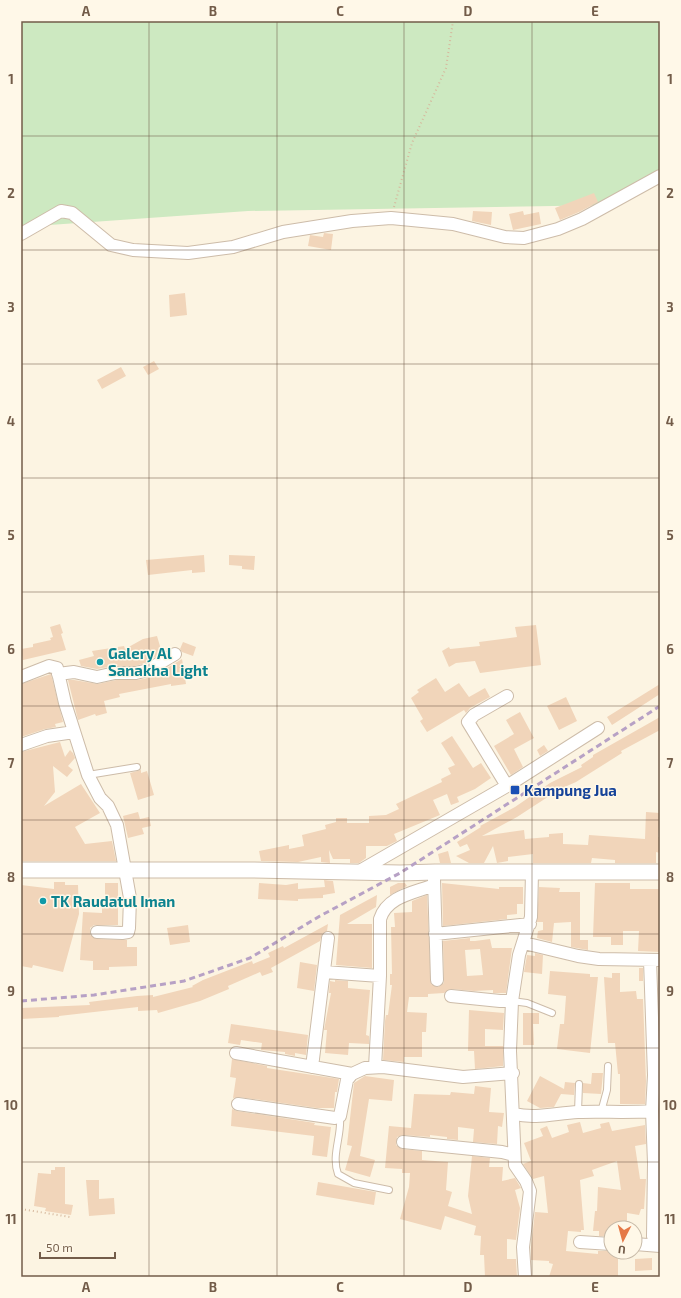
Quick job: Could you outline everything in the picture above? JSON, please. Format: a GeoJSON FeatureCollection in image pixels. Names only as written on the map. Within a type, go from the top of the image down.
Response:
{"type":"FeatureCollection","features":[{"type":"Feature","properties":{"kind":"street"},"geometry":{"type":"LineString","coordinates":[[21,234],[56,213],[66,211],[72,213],[111,245],[133,250],[188,253],[233,246],[283,232],[352,221],[391,218],[453,224],[505,237],[531,237],[558,229],[582,219],[660,176]]}},
{"type":"Feature","properties":{"kind":"street"},"geometry":{"type":"LineString","coordinates":[[58,674],[74,672],[97,677],[115,673],[136,673],[148,670],[175,654]]}},
{"type":"Feature","properties":{"kind":"street"},"geometry":{"type":"LineString","coordinates":[[21,677],[53,666],[57,668],[74,732],[88,775],[100,798],[113,814],[119,836],[130,898],[128,932],[97,932]]}},
{"type":"Feature","properties":{"kind":"street"},"geometry":{"type":"LineString","coordinates":[[507,696],[474,715],[468,722],[507,786]]}},
{"type":"Feature","properties":{"kind":"street"},"geometry":{"type":"LineString","coordinates":[[358,872],[507,786],[598,728]]}},
{"type":"Feature","properties":{"kind":"street"},"geometry":{"type":"LineString","coordinates":[[21,745],[47,736],[74,732]]}},
{"type":"Feature","properties":{"kind":"street"},"geometry":{"type":"LineString","coordinates":[[21,870],[90,869],[126,871],[250,870],[358,872],[434,878],[532,872],[660,872]]}},
{"type":"Feature","properties":{"kind":"street"},"geometry":{"type":"LineString","coordinates":[[525,1277],[523,1247],[530,1191],[515,1165],[513,1073],[510,1051],[512,1001],[519,955],[530,924],[532,872]]}},
{"type":"Feature","properties":{"kind":"street"},"geometry":{"type":"LineString","coordinates":[[434,878],[437,980]]}},
{"type":"Feature","properties":{"kind":"street"},"geometry":{"type":"LineString","coordinates":[[375,1067],[380,976],[380,919],[386,906],[392,900],[434,878]]}},
{"type":"Feature","properties":{"kind":"street"},"geometry":{"type":"LineString","coordinates":[[435,934],[530,924]]}},
{"type":"Feature","properties":{"kind":"street"},"geometry":{"type":"LineString","coordinates":[[312,1067],[328,938]]}},
{"type":"Feature","properties":{"kind":"street"},"geometry":{"type":"LineString","coordinates":[[524,943],[578,956],[599,959],[655,960],[657,1075],[652,1111],[657,1196],[653,1236],[658,1246]]}},
{"type":"Feature","properties":{"kind":"street"},"geometry":{"type":"LineString","coordinates":[[324,972],[380,976]]}},
{"type":"Feature","properties":{"kind":"street"},"geometry":{"type":"LineString","coordinates":[[451,996],[512,1001]]}},
{"type":"Feature","properties":{"kind":"street"},"geometry":{"type":"LineString","coordinates":[[236,1053],[352,1074]]}},
{"type":"Feature","properties":{"kind":"street"},"geometry":{"type":"LineString","coordinates":[[238,1104],[328,1118],[340,1116],[347,1080],[352,1074],[365,1068],[375,1067],[463,1077],[513,1073]]}},
{"type":"Feature","properties":{"kind":"street"},"geometry":{"type":"LineString","coordinates":[[514,1114],[539,1117],[578,1112],[621,1113],[652,1111]]}},
{"type":"Feature","properties":{"kind":"street"},"geometry":{"type":"LineString","coordinates":[[403,1142],[502,1152],[514,1155]]}},
{"type":"Feature","properties":{"kind":"street"},"geometry":{"type":"LineString","coordinates":[[580,1242],[603,1243]]}},
{"type":"Feature","properties":{"kind":"street"},"geometry":{"type":"LineString","coordinates":[[643,1245],[658,1246]]}},
{"type":"Feature","properties":{"kind":"lane"},"geometry":{"type":"LineString","coordinates":[[88,775],[138,767]]}},
{"type":"Feature","properties":{"kind":"lane"},"geometry":{"type":"LineString","coordinates":[[512,1001],[527,1003],[552,1013]]}},
{"type":"Feature","properties":{"kind":"lane"},"geometry":{"type":"LineString","coordinates":[[601,1112],[607,1090],[608,1066]]}},
{"type":"Feature","properties":{"kind":"lane"},"geometry":{"type":"LineString","coordinates":[[578,1112],[580,1084]]}},
{"type":"Feature","properties":{"kind":"lane"},"geometry":{"type":"LineString","coordinates":[[340,1116],[335,1166],[338,1174],[354,1183],[389,1190]]}},
{"type":"Feature","properties":{"kind":"path"},"geometry":{"type":"LineString","coordinates":[[391,218],[412,143],[446,68],[453,21]]}},
{"type":"Feature","properties":{"kind":"path"},"geometry":{"type":"LineString","coordinates":[[21,1209],[70,1217]]}},
{"type":"Feature","properties":{"kind":"green space"},"geometry":{"type":"Polygon","coordinates":[[[21,21],[660,21],[660,171],[614,205],[248,211],[21,227],[21,21]]]}},
{"type":"Feature","properties":{"kind":"building"},"geometry":{"type":"Polygon","coordinates":[[[594,193],[598,202],[560,220],[555,208],[594,193]]]}},
{"type":"Feature","properties":{"kind":"building"},"geometry":{"type":"Polygon","coordinates":[[[473,211],[492,212],[491,225],[472,221],[473,211]]]}},
{"type":"Feature","properties":{"kind":"building"},"geometry":{"type":"Polygon","coordinates":[[[523,211],[524,215],[539,212],[541,224],[513,230],[509,214],[523,211]]]}},
{"type":"Feature","properties":{"kind":"building"},"geometry":{"type":"Polygon","coordinates":[[[324,233],[333,234],[331,250],[308,246],[310,235],[323,237],[324,233]]]}},
{"type":"Feature","properties":{"kind":"building"},"geometry":{"type":"Polygon","coordinates":[[[185,293],[187,315],[170,317],[169,295],[185,293]]]}},
{"type":"Feature","properties":{"kind":"building"},"geometry":{"type":"Polygon","coordinates":[[[154,361],[159,369],[148,375],[143,367],[154,361]]]}},
{"type":"Feature","properties":{"kind":"building"},"geometry":{"type":"Polygon","coordinates":[[[121,367],[126,376],[102,389],[97,380],[121,367]]]}},
{"type":"Feature","properties":{"kind":"building"},"geometry":{"type":"Polygon","coordinates":[[[204,555],[205,572],[192,573],[192,570],[148,575],[146,560],[204,555]]]}},
{"type":"Feature","properties":{"kind":"building"},"geometry":{"type":"Polygon","coordinates":[[[229,555],[255,556],[254,570],[242,569],[242,566],[229,565],[229,555]]]}},
{"type":"Feature","properties":{"kind":"building"},"geometry":{"type":"Polygon","coordinates":[[[60,624],[63,633],[61,634],[66,650],[23,660],[21,649],[33,647],[33,644],[51,640],[50,638],[53,637],[50,627],[60,624]]]}},
{"type":"Feature","properties":{"kind":"building"},"geometry":{"type":"Polygon","coordinates":[[[536,625],[541,665],[480,673],[475,661],[456,663],[449,667],[442,651],[449,647],[450,649],[480,646],[479,642],[517,637],[515,627],[536,625]]]}},
{"type":"Feature","properties":{"kind":"building"},"geometry":{"type":"Polygon","coordinates":[[[157,636],[162,653],[145,663],[135,666],[114,666],[97,669],[81,666],[79,660],[94,656],[92,651],[124,646],[125,649],[143,639],[157,636]]]}},
{"type":"Feature","properties":{"kind":"building"},"geometry":{"type":"Polygon","coordinates":[[[183,642],[196,647],[193,656],[182,652],[180,649],[183,642]]]}},
{"type":"Feature","properties":{"kind":"building"},"geometry":{"type":"Polygon","coordinates":[[[182,659],[186,684],[171,686],[171,684],[119,694],[120,697],[104,701],[107,713],[96,716],[95,714],[78,720],[68,680],[98,684],[116,680],[138,680],[152,677],[182,659]]]}},
{"type":"Feature","properties":{"kind":"building"},"geometry":{"type":"Polygon","coordinates":[[[51,674],[63,722],[55,724],[56,727],[21,737],[21,684],[51,674]]]}},
{"type":"Feature","properties":{"kind":"building"},"geometry":{"type":"Polygon","coordinates":[[[436,678],[445,692],[459,683],[469,697],[485,688],[490,697],[470,708],[466,713],[464,710],[427,732],[420,721],[423,719],[411,698],[419,692],[417,690],[436,678]]]}},
{"type":"Feature","properties":{"kind":"building"},"geometry":{"type":"Polygon","coordinates":[[[660,684],[660,694],[612,725],[607,717],[660,684]]]}},
{"type":"Feature","properties":{"kind":"building"},"geometry":{"type":"Polygon","coordinates":[[[566,697],[577,721],[559,730],[547,706],[566,697]]]}},
{"type":"Feature","properties":{"kind":"building"},"geometry":{"type":"Polygon","coordinates":[[[520,712],[534,738],[514,749],[523,767],[511,775],[494,746],[514,734],[506,720],[520,712]]]}},
{"type":"Feature","properties":{"kind":"building"},"geometry":{"type":"Polygon","coordinates":[[[660,717],[660,730],[621,751],[622,753],[576,782],[560,789],[517,817],[482,836],[524,830],[525,839],[549,837],[549,834],[563,833],[563,844],[588,845],[589,835],[645,839],[646,812],[660,813],[658,837],[660,837],[660,853],[656,852],[656,863],[615,863],[615,860],[592,858],[591,863],[533,863],[533,854],[508,857],[508,861],[497,863],[493,846],[484,863],[469,863],[456,856],[470,850],[467,844],[460,847],[457,842],[481,827],[480,826],[515,807],[550,783],[582,767],[581,765],[593,757],[593,755],[660,717]]]}},
{"type":"Feature","properties":{"kind":"building"},"geometry":{"type":"Polygon","coordinates":[[[452,736],[473,768],[481,763],[491,778],[475,789],[457,797],[459,802],[451,805],[447,794],[433,800],[440,815],[394,834],[397,841],[387,846],[366,846],[366,858],[359,863],[350,863],[350,859],[333,859],[329,850],[330,863],[321,862],[321,857],[298,862],[261,861],[259,851],[289,845],[289,849],[304,846],[302,835],[326,829],[325,825],[336,822],[336,818],[347,818],[347,823],[369,823],[369,816],[386,815],[399,809],[396,804],[442,782],[441,779],[451,774],[448,768],[455,765],[441,743],[452,736]]]}},
{"type":"Feature","properties":{"kind":"building"},"geometry":{"type":"Polygon","coordinates":[[[60,742],[65,757],[70,750],[73,753],[75,758],[68,766],[73,770],[67,777],[53,766],[55,792],[44,806],[81,784],[100,813],[75,827],[85,844],[112,841],[116,861],[21,861],[21,752],[60,742]]]}},
{"type":"Feature","properties":{"kind":"building"},"geometry":{"type":"Polygon","coordinates":[[[544,745],[548,751],[540,756],[537,750],[544,745]]]}},
{"type":"Feature","properties":{"kind":"building"},"geometry":{"type":"Polygon","coordinates":[[[141,770],[141,773],[147,771],[154,795],[138,800],[130,773],[141,770]]]}},
{"type":"Feature","properties":{"kind":"building"},"geometry":{"type":"Polygon","coordinates":[[[138,812],[140,819],[149,817],[151,826],[142,828],[144,834],[128,838],[123,816],[138,812]]]}},
{"type":"Feature","properties":{"kind":"building"},"geometry":{"type":"Polygon","coordinates":[[[448,851],[451,863],[440,863],[438,854],[448,851]]]}},
{"type":"Feature","properties":{"kind":"building"},"geometry":{"type":"Polygon","coordinates":[[[324,880],[333,881],[335,893],[323,895],[323,898],[298,899],[298,901],[258,899],[259,883],[286,885],[298,883],[298,889],[325,887],[324,880]]]}},
{"type":"Feature","properties":{"kind":"building"},"geometry":{"type":"Polygon","coordinates":[[[54,882],[65,882],[65,885],[78,885],[79,914],[63,972],[33,965],[32,968],[21,966],[21,885],[54,889],[54,882]]]}},
{"type":"Feature","properties":{"kind":"building"},"geometry":{"type":"Polygon","coordinates":[[[105,883],[118,883],[118,925],[94,925],[90,928],[90,935],[97,939],[127,940],[127,947],[137,947],[137,966],[109,967],[109,970],[93,970],[93,961],[80,960],[83,912],[102,913],[102,904],[105,903],[105,883]]]}},
{"type":"Feature","properties":{"kind":"building"},"geometry":{"type":"Polygon","coordinates":[[[398,883],[405,883],[407,886],[390,895],[390,887],[398,883]]]}},
{"type":"Feature","properties":{"kind":"building"},"geometry":{"type":"Polygon","coordinates":[[[442,883],[499,889],[499,887],[523,887],[523,904],[517,904],[517,914],[507,915],[507,919],[443,926],[442,883]]]}},
{"type":"Feature","properties":{"kind":"building"},"geometry":{"type":"Polygon","coordinates":[[[595,883],[630,883],[630,889],[660,889],[660,952],[638,951],[639,931],[623,931],[623,945],[611,945],[611,937],[593,937],[595,883]]]}},
{"type":"Feature","properties":{"kind":"building"},"geometry":{"type":"Polygon","coordinates":[[[539,887],[560,888],[559,892],[580,892],[580,940],[588,940],[588,950],[571,947],[571,922],[554,923],[552,942],[537,938],[538,931],[543,930],[543,922],[537,922],[539,887]]]}},
{"type":"Feature","properties":{"kind":"building"},"geometry":{"type":"Polygon","coordinates":[[[377,895],[376,907],[347,924],[372,924],[372,968],[336,965],[340,915],[377,895]]]}},
{"type":"Feature","properties":{"kind":"building"},"geometry":{"type":"Polygon","coordinates":[[[427,895],[431,984],[438,987],[444,983],[443,941],[470,938],[470,941],[490,939],[492,948],[512,948],[506,993],[493,993],[493,990],[474,991],[451,989],[444,993],[428,994],[428,997],[409,997],[407,1012],[427,1013],[426,1032],[422,1032],[422,1057],[404,1057],[404,1062],[383,1060],[385,1021],[386,1015],[388,1015],[392,985],[390,985],[390,974],[392,974],[391,927],[395,927],[394,913],[412,912],[412,901],[427,895]],[[480,949],[465,950],[467,976],[483,975],[480,949]]]}},
{"type":"Feature","properties":{"kind":"building"},"geometry":{"type":"Polygon","coordinates":[[[328,924],[327,931],[322,934],[320,941],[271,968],[273,972],[262,976],[260,972],[228,986],[229,989],[200,1001],[158,1013],[157,1010],[138,1011],[138,1007],[59,1017],[21,1019],[21,1008],[90,1005],[89,1002],[137,996],[153,995],[153,997],[193,987],[192,986],[203,980],[252,961],[253,964],[270,957],[268,953],[283,946],[284,948],[328,924]]]}},
{"type":"Feature","properties":{"kind":"building"},"geometry":{"type":"Polygon","coordinates":[[[188,925],[190,942],[170,945],[167,928],[188,925]]]}},
{"type":"Feature","properties":{"kind":"building"},"geometry":{"type":"Polygon","coordinates":[[[535,953],[543,955],[542,974],[524,972],[527,955],[535,956],[535,953]]]}},
{"type":"Feature","properties":{"kind":"building"},"geometry":{"type":"Polygon","coordinates":[[[300,962],[317,965],[314,991],[297,988],[300,962]]]}},
{"type":"Feature","properties":{"kind":"building"},"geometry":{"type":"Polygon","coordinates":[[[639,968],[643,968],[643,981],[639,981],[639,968]]]}},
{"type":"Feature","properties":{"kind":"building"},"geometry":{"type":"Polygon","coordinates":[[[550,971],[590,974],[590,977],[598,977],[590,1053],[557,1049],[560,1024],[564,1024],[566,996],[548,994],[550,971]]]}},
{"type":"Feature","properties":{"kind":"building"},"geometry":{"type":"Polygon","coordinates":[[[612,973],[620,973],[620,992],[636,991],[637,999],[643,999],[646,1081],[645,1104],[620,1104],[620,1074],[618,1074],[615,1043],[608,1043],[604,977],[612,978],[612,973]]]}},
{"type":"Feature","properties":{"kind":"building"},"geometry":{"type":"Polygon","coordinates":[[[335,980],[348,981],[348,988],[370,990],[366,1035],[369,1036],[369,1044],[349,1043],[348,1055],[325,1053],[327,1030],[324,1030],[331,993],[329,993],[330,981],[335,982],[335,980]]]}},
{"type":"Feature","properties":{"kind":"building"},"geometry":{"type":"Polygon","coordinates":[[[469,1010],[504,1013],[503,1030],[485,1029],[485,1046],[503,1046],[503,1066],[475,1069],[474,1051],[468,1051],[469,1010]]]}},
{"type":"Feature","properties":{"kind":"building"},"geometry":{"type":"Polygon","coordinates":[[[523,1013],[539,1013],[539,1024],[533,1024],[534,1045],[523,1045],[523,1013]]]}},
{"type":"Feature","properties":{"kind":"building"},"geometry":{"type":"Polygon","coordinates":[[[231,1024],[308,1035],[306,1055],[295,1053],[295,1056],[285,1054],[285,1052],[261,1050],[262,1043],[241,1040],[240,1045],[228,1043],[231,1024]]]}},
{"type":"Feature","properties":{"kind":"building"},"geometry":{"type":"Polygon","coordinates":[[[232,1059],[267,1066],[267,1068],[339,1079],[337,1092],[335,1092],[334,1108],[317,1108],[239,1097],[233,1098],[236,1078],[230,1077],[232,1059]]]}},
{"type":"Feature","properties":{"kind":"building"},"geometry":{"type":"Polygon","coordinates":[[[592,1073],[603,1073],[601,1094],[583,1093],[583,1083],[591,1084],[592,1073]]]}},
{"type":"Feature","properties":{"kind":"building"},"geometry":{"type":"Polygon","coordinates":[[[365,1076],[394,1080],[392,1101],[369,1099],[360,1156],[375,1160],[370,1177],[345,1170],[352,1146],[347,1145],[354,1083],[365,1076]]]}},
{"type":"Feature","properties":{"kind":"building"},"geometry":{"type":"Polygon","coordinates":[[[540,1076],[564,1089],[565,1082],[575,1083],[574,1095],[561,1094],[554,1107],[540,1108],[527,1101],[540,1076]]]}},
{"type":"Feature","properties":{"kind":"building"},"geometry":{"type":"Polygon","coordinates":[[[475,1086],[491,1088],[489,1112],[504,1113],[502,1127],[498,1126],[497,1144],[473,1142],[474,1129],[458,1127],[458,1140],[430,1135],[430,1137],[403,1135],[397,1137],[396,1145],[402,1149],[422,1151],[422,1160],[448,1162],[446,1190],[452,1192],[448,1206],[472,1214],[468,1196],[472,1156],[490,1158],[489,1167],[503,1167],[502,1181],[515,1178],[521,1188],[515,1190],[520,1208],[516,1240],[507,1239],[507,1259],[516,1259],[517,1277],[485,1277],[484,1255],[480,1255],[481,1236],[474,1235],[476,1226],[445,1216],[441,1230],[400,1219],[409,1187],[410,1173],[402,1173],[402,1169],[385,1168],[389,1126],[411,1128],[414,1094],[450,1095],[451,1092],[474,1094],[475,1086]]]}},
{"type":"Feature","properties":{"kind":"building"},"geometry":{"type":"Polygon","coordinates":[[[232,1109],[331,1127],[327,1157],[312,1155],[314,1136],[231,1126],[232,1109]]]}},
{"type":"Feature","properties":{"kind":"building"},"geometry":{"type":"Polygon","coordinates":[[[580,1122],[583,1133],[601,1128],[600,1124],[609,1122],[612,1131],[645,1125],[646,1144],[635,1146],[640,1179],[646,1179],[644,1209],[641,1209],[639,1215],[627,1213],[627,1220],[603,1220],[603,1236],[599,1236],[599,1231],[593,1231],[595,1211],[597,1211],[598,1187],[621,1190],[617,1161],[592,1170],[594,1176],[580,1180],[584,1230],[581,1230],[581,1232],[568,1231],[566,1251],[598,1254],[598,1251],[603,1251],[603,1260],[618,1260],[618,1277],[549,1277],[553,1264],[549,1263],[549,1261],[531,1260],[535,1212],[548,1213],[544,1176],[533,1179],[523,1164],[531,1161],[524,1143],[543,1136],[540,1129],[547,1126],[552,1138],[569,1132],[567,1125],[580,1122]]]}},
{"type":"Feature","properties":{"kind":"building"},"geometry":{"type":"Polygon","coordinates":[[[55,1167],[65,1167],[65,1204],[73,1205],[71,1215],[45,1211],[46,1208],[34,1206],[38,1173],[51,1174],[51,1170],[55,1170],[55,1167]]]}},
{"type":"Feature","properties":{"kind":"building"},"geometry":{"type":"Polygon","coordinates":[[[86,1180],[99,1180],[99,1199],[114,1198],[115,1214],[89,1216],[86,1180]]]}},
{"type":"Feature","properties":{"kind":"building"},"geometry":{"type":"Polygon","coordinates":[[[318,1182],[376,1192],[374,1205],[316,1195],[318,1182]]]}},
{"type":"Feature","properties":{"kind":"building"},"geometry":{"type":"Polygon","coordinates":[[[652,1258],[652,1270],[635,1271],[635,1260],[643,1260],[643,1259],[652,1258]]]}},
{"type":"Feature","properties":{"kind":"railway"},"geometry":{"type":"LineString","coordinates":[[21,1001],[94,995],[184,981],[250,958],[320,916],[400,873],[660,706]]}},
{"type":"Feature","properties":{"kind":"place","name":"Galery Al Sanakha Light"},"geometry":{"type":"Point","coordinates":[100,662]}},
{"type":"Feature","properties":{"kind":"place","name":"Kampung Jua"},"geometry":{"type":"Point","coordinates":[515,790]}},
{"type":"Feature","properties":{"kind":"place","name":"TK Raudatul Iman"},"geometry":{"type":"Point","coordinates":[43,901]}}]}
